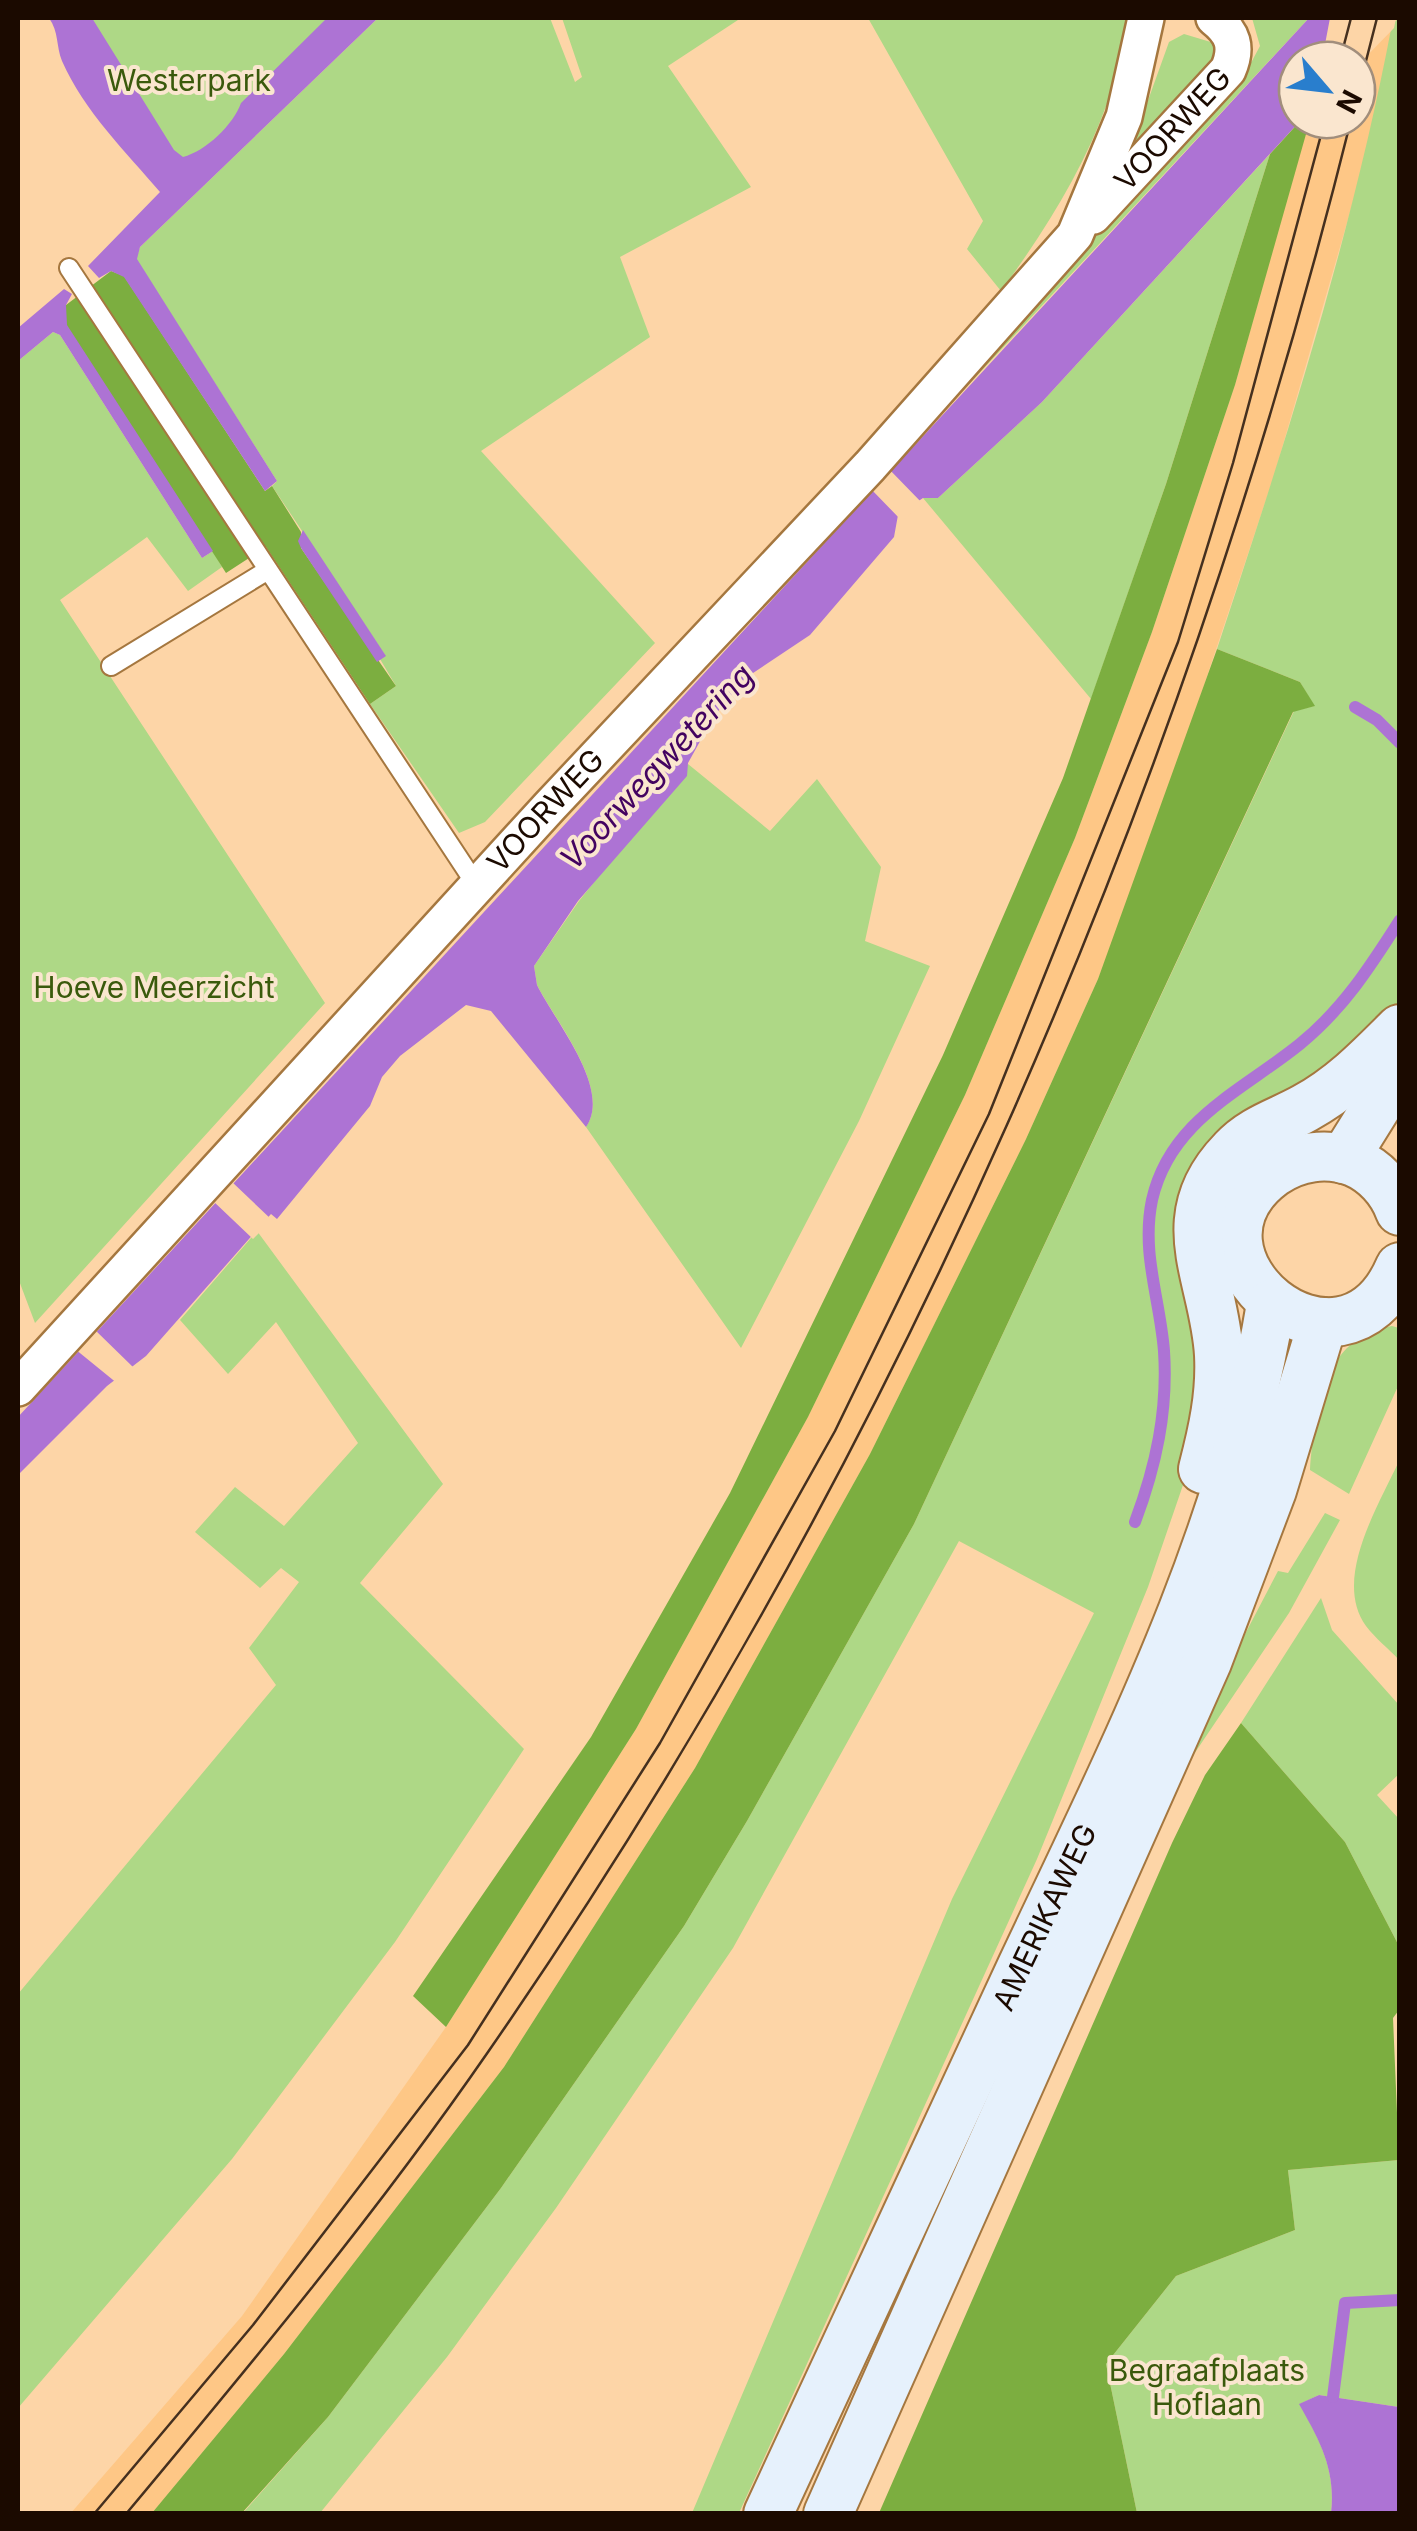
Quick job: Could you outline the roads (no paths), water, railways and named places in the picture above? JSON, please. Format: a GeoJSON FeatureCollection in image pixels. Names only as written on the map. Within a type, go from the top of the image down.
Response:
{"type":"FeatureCollection","features":[{"type":"Feature","properties":{"kind":"main road"},"geometry":{"type":"LineString","coordinates":[[1030,1950],[1037,1886],[1158,1593],[1210,1441],[1219,1352],[1197,1243],[1204,1196],[1232,1151],[1254,1133],[1306,1108],[1349,1079],[1400,1029]]}},
{"type":"Feature","properties":{"kind":"main road"},"geometry":{"type":"LineString","coordinates":[[1344,1159],[1400,1069]]}},
{"type":"Feature","properties":{"kind":"main road"},"geometry":{"type":"LineString","coordinates":[[1394,1289],[1345,1319],[1324,1322],[1296,1317],[1258,1292],[1242,1261],[1240,1244],[1245,1210],[1264,1180],[1277,1170],[1310,1157],[1344,1159],[1395,1187]]}},
{"type":"Feature","properties":{"kind":"main road","name":"AMERIKAWEG"},"geometry":{"type":"LineString","coordinates":[[768,2514],[1030,1950],[1186,1601],[1241,1444],[1271,1304]]}},
{"type":"Feature","properties":{"kind":"main road","name":"AMERIKAWEG"},"geometry":{"type":"LineString","coordinates":[[828,2514],[1206,1662],[1272,1490],[1324,1322]]}},
{"type":"Feature","properties":{"kind":"street","name":"VOORWEG"},"geometry":{"type":"LineString","coordinates":[[1075,236],[1124,117],[1146,18]]}},
{"type":"Feature","properties":{"kind":"street","name":"VOORWEG"},"geometry":{"type":"LineString","coordinates":[[18,1388],[477,886],[870,466],[1228,70],[1234,55],[1233,41],[1214,18]]}},
{"type":"Feature","properties":{"kind":"lane"},"geometry":{"type":"LineString","coordinates":[[68,268],[477,886]]}},
{"type":"Feature","properties":{"kind":"lane"},"geometry":{"type":"LineString","coordinates":[[111,666],[268,570]]}},
{"type":"Feature","properties":{"kind":"water"},"geometry":{"type":"Polygon","coordinates":[[[49,18],[92,18],[174,150],[183,157],[218,136],[241,103],[327,18],[378,18],[140,247],[137,259],[277,481],[265,491],[124,277],[111,271],[99,278],[88,266],[160,192],[82,97],[62,61],[49,18]]]}},
{"type":"Feature","properties":{"kind":"water"},"geometry":{"type":"Polygon","coordinates":[[[1309,18],[1397,18],[1377,40],[1289,40],[1309,18]]]}},
{"type":"Feature","properties":{"kind":"water","name":"Voorwegwetering"},"geometry":{"type":"Polygon","coordinates":[[[1277,53],[1277,140],[1283,140],[1042,402],[938,498],[923,498],[898,515],[894,537],[810,635],[747,677],[714,716],[688,763],[687,776],[578,901],[534,966],[537,985],[587,1075],[592,1112],[586,1127],[491,1011],[466,1005],[400,1056],[382,1077],[370,1106],[277,1219],[271,1214],[146,1356],[107,1386],[18,1475],[18,1417],[1277,53]]]}},
{"type":"Feature","properties":{"kind":"water"},"geometry":{"type":"Polygon","coordinates":[[[64,289],[72,294],[66,305],[67,325],[213,551],[202,558],[60,335],[53,332],[18,361],[18,328],[64,289]]]}},
{"type":"Feature","properties":{"kind":"water"},"geometry":{"type":"Polygon","coordinates":[[[303,530],[386,656],[377,662],[301,548],[298,541],[303,530]]]}},
{"type":"Feature","properties":{"kind":"water"},"geometry":{"type":"Polygon","coordinates":[[[1319,2395],[1399,2407],[1399,2513],[1331,2513],[1329,2469],[1299,2404],[1319,2395]]]}},
{"type":"Feature","properties":{"kind":"waterway"},"geometry":{"type":"LineString","coordinates":[[1355,707],[1377,720],[1400,743]]}},
{"type":"Feature","properties":{"kind":"waterway"},"geometry":{"type":"LineString","coordinates":[[1135,1522],[1154,1459],[1164,1395],[1164,1351],[1149,1239],[1152,1200],[1161,1172],[1191,1128],[1330,1016],[1367,971],[1400,920]]}},
{"type":"Feature","properties":{"kind":"waterway"},"geometry":{"type":"LineString","coordinates":[[1333,2397],[1345,2303],[1400,2300]]}},
{"type":"Feature","properties":{"kind":"tram line"},"geometry":{"type":"LineString","coordinates":[[1345,40],[1351,18]]}},
{"type":"Feature","properties":{"kind":"tram line"},"geometry":{"type":"LineString","coordinates":[[1371,40],[1377,18]]}},
{"type":"Feature","properties":{"kind":"tram line"},"geometry":{"type":"LineString","coordinates":[[94,2514],[253,2325],[468,2045],[660,1743],[835,1431],[989,1114],[1178,642],[1233,463],[1320,140]]}},
{"type":"Feature","properties":{"kind":"tram line"},"geometry":{"type":"LineString","coordinates":[[126,2514],[358,2229],[488,2052],[634,1830],[769,1601],[894,1366],[1007,1125],[1109,879],[1201,630],[1281,376],[1346,140]]}},
{"type":"Feature","properties":{"kind":"park label","name":"Westerpark"},"geometry":{"type":"Point","coordinates":[189,81]}},
{"type":"Feature","properties":{"kind":"park label","name":"Hoeve Meerzicht"},"geometry":{"type":"Point","coordinates":[154,988]}},
{"type":"Feature","properties":{"kind":"park label","name":"Begraafplaats Hoflaan"},"geometry":{"type":"Point","coordinates":[1207,2388]}}]}
